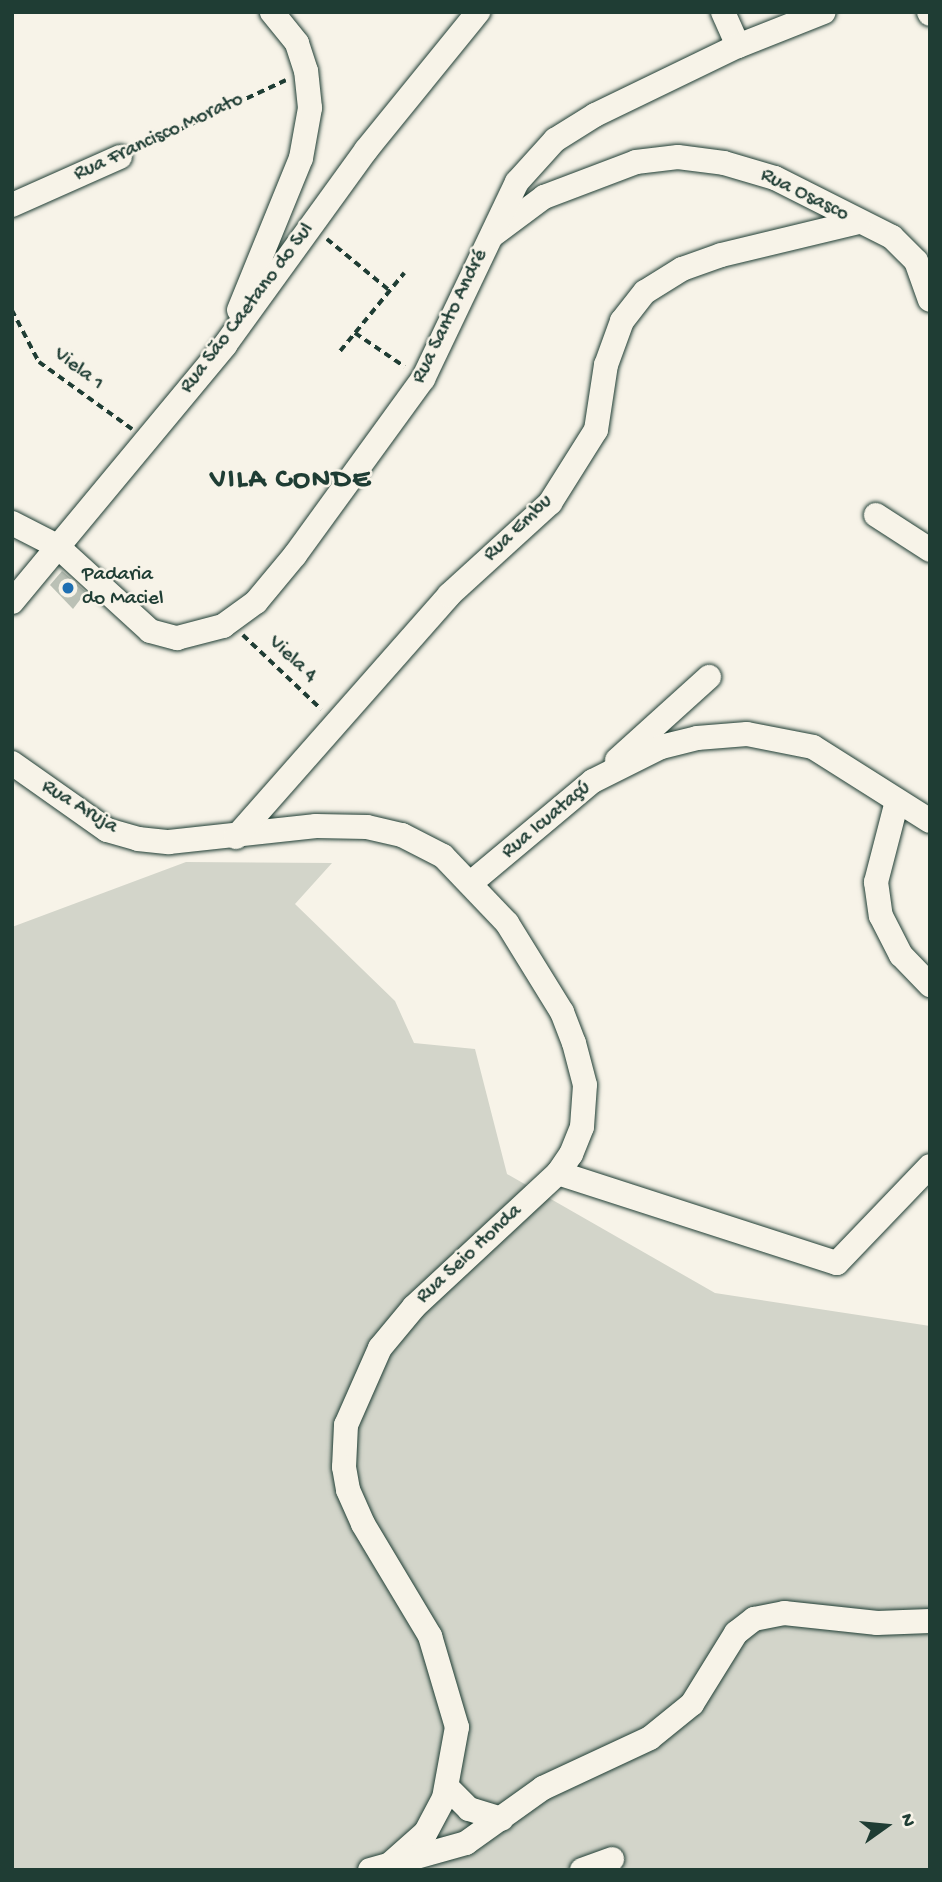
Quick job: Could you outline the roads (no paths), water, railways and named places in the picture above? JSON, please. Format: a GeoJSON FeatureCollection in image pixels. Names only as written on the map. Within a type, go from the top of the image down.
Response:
{"type":"FeatureCollection","features":[{"type":"Feature","properties":{"kind":"street"},"geometry":{"type":"LineString","coordinates":[[225,345],[301,158],[310,107],[306,71],[297,43],[272,12]]}},
{"type":"Feature","properties":{"kind":"street","name":"Rua São Caetano do Sul"},"geometry":{"type":"LineString","coordinates":[[12,602],[225,345],[404,101],[478,12]]}},
{"type":"Feature","properties":{"kind":"street"},"geometry":{"type":"LineString","coordinates":[[723,12],[738,46]]}},
{"type":"Feature","properties":{"kind":"street","name":"Rua Santo André"},"geometry":{"type":"LineString","coordinates":[[12,523],[57,546],[150,631],[177,638],[200,635],[228,622],[256,603],[295,555],[423,379],[517,182],[555,140],[595,115],[738,46],[824,12]]}},
{"type":"Feature","properties":{"kind":"street","name":"Rua Francisco Morato"},"geometry":{"type":"LineString","coordinates":[[12,205],[120,157]]}},
{"type":"Feature","properties":{"kind":"street","name":"Rua Osasco"},"geometry":{"type":"LineString","coordinates":[[490,238],[555,193],[636,162],[678,158],[724,163],[775,178],[906,248],[930,300]]}},
{"type":"Feature","properties":{"kind":"street","name":"Rua Embu"},"geometry":{"type":"LineString","coordinates":[[236,837],[449,595],[550,503],[596,429],[606,365],[622,321],[645,292],[682,269],[721,255],[858,222]]}},
{"type":"Feature","properties":{"kind":"street"},"geometry":{"type":"LineString","coordinates":[[876,515],[930,550]]}},
{"type":"Feature","properties":{"kind":"street"},"geometry":{"type":"LineString","coordinates":[[593,781],[709,677]]}},
{"type":"Feature","properties":{"kind":"street","name":"Rua Icuataçú"},"geometry":{"type":"LineString","coordinates":[[472,882],[593,781],[661,747],[697,738],[747,734],[813,747],[930,821]]}},
{"type":"Feature","properties":{"kind":"street","name":"Rua Aruja"},"geometry":{"type":"LineString","coordinates":[[12,763],[107,830],[169,842],[236,837]]}},
{"type":"Feature","properties":{"kind":"street"},"geometry":{"type":"LineString","coordinates":[[897,801],[876,882],[881,916],[901,955],[930,985]]}},
{"type":"Feature","properties":{"kind":"street","name":"Rua Seio Honda"},"geometry":{"type":"LineString","coordinates":[[236,837],[316,826],[367,827],[402,835],[443,856],[472,882],[508,923],[562,1012],[574,1043],[585,1085],[582,1127],[558,1173],[414,1307],[380,1348],[346,1425],[344,1467],[348,1490],[363,1524],[430,1636],[443,1666],[457,1727],[447,1787],[425,1833],[380,1867]]}},
{"type":"Feature","properties":{"kind":"street"},"geometry":{"type":"LineString","coordinates":[[558,1173],[837,1262],[930,1166]]}},
{"type":"Feature","properties":{"kind":"street"},"geometry":{"type":"LineString","coordinates":[[380,1867],[466,1843],[543,1788],[650,1738],[674,1722],[706,1685],[736,1633],[754,1619],[784,1613],[877,1623],[930,1621]]}},
{"type":"Feature","properties":{"kind":"street"},"geometry":{"type":"LineString","coordinates":[[447,1787],[468,1809],[501,1819]]}},
{"type":"Feature","properties":{"kind":"street"},"geometry":{"type":"LineString","coordinates":[[582,1870],[611,1858]]}},
{"type":"Feature","properties":{"kind":"place","name":"Padaria do Maciel"},"geometry":{"type":"Point","coordinates":[68,588]}},
{"type":"Feature","properties":{"kind":"district","name":"VILA CONDE"},"geometry":{"type":"Point","coordinates":[291,481]}}]}
